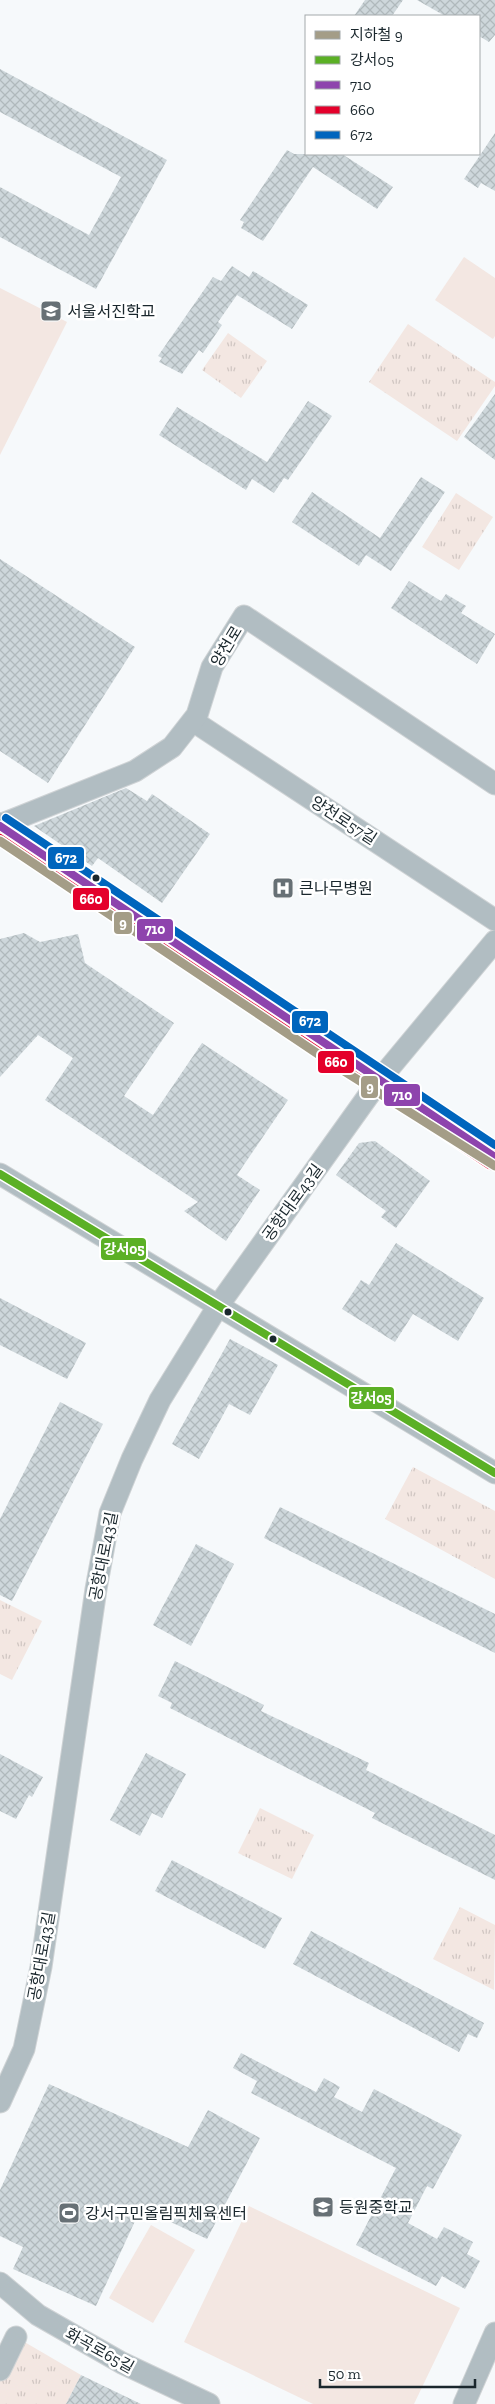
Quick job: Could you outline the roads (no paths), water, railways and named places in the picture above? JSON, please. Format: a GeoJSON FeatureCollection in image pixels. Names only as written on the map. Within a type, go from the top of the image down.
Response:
{"type":"FeatureCollection","features":[{"type":"Feature","properties":{"kind":"main road","name":"양천로"},"geometry":{"type":"LineString","coordinates":[[0,825],[381,1078],[495,1157]]}},
{"type":"Feature","properties":{"kind":"street","name":"양천로"},"geometry":{"type":"LineString","coordinates":[[0,825],[135,771],[172,747],[198,715],[212,667],[244,616],[495,784]]}},
{"type":"Feature","properties":{"kind":"street","name":"양천로57길"},"geometry":{"type":"LineString","coordinates":[[192,721],[495,920]]}},
{"type":"Feature","properties":{"kind":"street"},"geometry":{"type":"LineString","coordinates":[[381,1078],[495,941]]}},
{"type":"Feature","properties":{"kind":"street","name":"공항대로43길"},"geometry":{"type":"LineString","coordinates":[[0,2102],[24,2050],[41,1967],[96,1589],[110,1513],[132,1459],[160,1400],[218,1306],[381,1078]]}},
{"type":"Feature","properties":{"kind":"street"},"geometry":{"type":"LineString","coordinates":[[0,1174],[495,1473]]}},
{"type":"Feature","properties":{"kind":"street","name":"화곡로65길"},"geometry":{"type":"LineString","coordinates":[[0,2283],[38,2315],[122,2363],[209,2404]]}},
{"type":"Feature","properties":{"kind":"street"},"geometry":{"type":"LineString","coordinates":[[464,2404],[495,2333]]}},
{"type":"Feature","properties":{"kind":"street"},"geometry":{"type":"LineString","coordinates":[[0,2370],[16,2337]]}},
{"type":"Feature","properties":{"kind":"metro line","name":"9"},"geometry":{"type":"LineString","coordinates":[[0,841],[336,1066],[495,1166]]}},
{"type":"Feature","properties":{"kind":"place","name":"서울서진학교"},"geometry":{"type":"Point","coordinates":[51,311]}},
{"type":"Feature","properties":{"kind":"place","name":"큰나무병원"},"geometry":{"type":"Point","coordinates":[283,888]}},
{"type":"Feature","properties":{"kind":"place","name":"등원중학교"},"geometry":{"type":"Point","coordinates":[323,2207]}},
{"type":"Feature","properties":{"kind":"place","name":"강서구민올림픽체육센터"},"geometry":{"type":"Point","coordinates":[69,2213]}}]}
